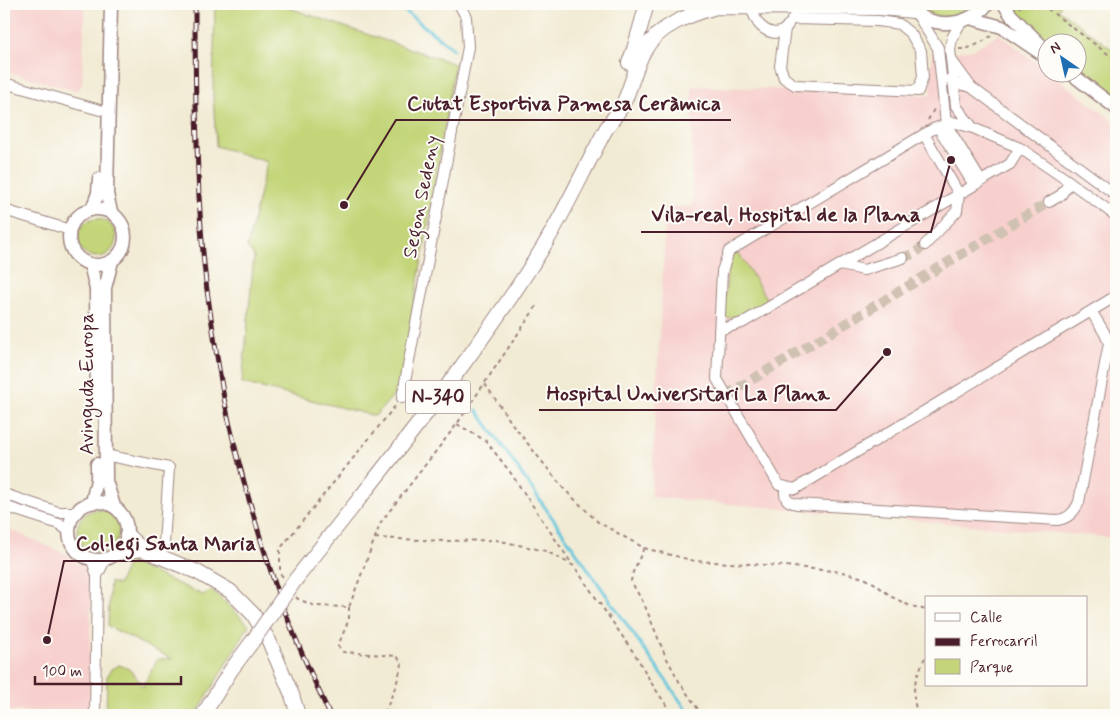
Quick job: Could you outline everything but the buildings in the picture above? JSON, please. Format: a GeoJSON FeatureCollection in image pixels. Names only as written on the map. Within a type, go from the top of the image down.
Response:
{"type":"FeatureCollection","features":[{"type":"Feature","properties":{"kind":"highway","name":"N-340"},"geometry":{"type":"LineString","coordinates":[[203,715],[231,670],[296,579],[450,382],[506,306],[543,248],[606,130],[634,50],[647,4]]}},
{"type":"Feature","properties":{"kind":"highway"},"geometry":{"type":"LineString","coordinates":[[688,4],[751,8],[796,14],[852,6],[912,10]]}},
{"type":"Feature","properties":{"kind":"highway"},"geometry":{"type":"LineString","coordinates":[[606,130],[623,104],[644,51],[652,40],[677,21],[716,7]]}},
{"type":"Feature","properties":{"kind":"highway"},"geometry":{"type":"LineString","coordinates":[[128,535],[142,549],[197,572],[230,592],[253,614],[269,641],[292,695],[298,715]]}},
{"type":"Feature","properties":{"kind":"highway"},"geometry":{"type":"LineString","coordinates":[[111,556],[142,549]]}},
{"type":"Feature","properties":{"kind":"highway","name":"N-340"},"geometry":{"type":"LineString","coordinates":[[211,715],[252,642]]}},
{"type":"Feature","properties":{"kind":"main road"},"geometry":{"type":"LineString","coordinates":[[92,209],[98,193],[102,4]]}},
{"type":"Feature","properties":{"kind":"main road"},"geometry":{"type":"LineString","coordinates":[[111,4],[107,194],[111,212]]}},
{"type":"Feature","properties":{"kind":"main road"},"geometry":{"type":"LineString","coordinates":[[912,10],[930,21],[946,24],[965,20],[981,11],[988,4]]}},
{"type":"Feature","properties":{"kind":"main road"},"geometry":{"type":"LineString","coordinates":[[1004,4],[1011,16],[1038,42]]}},
{"type":"Feature","properties":{"kind":"main road"},"geometry":{"type":"LineString","coordinates":[[965,20],[1002,27],[1038,51]]}},
{"type":"Feature","properties":{"kind":"main road"},"geometry":{"type":"LineString","coordinates":[[1081,82],[1116,108]]}},
{"type":"Feature","properties":{"kind":"main road"},"geometry":{"type":"LineString","coordinates":[[92,209],[111,212],[123,224],[125,241],[123,249],[112,262],[97,265],[82,261],[75,255],[69,239],[73,223],[78,216],[92,209]]}},
{"type":"Feature","properties":{"kind":"main road","name":"Avinguda Europa"},"geometry":{"type":"LineString","coordinates":[[112,262],[105,288],[106,481],[114,506]]}},
{"type":"Feature","properties":{"kind":"main road","name":"Avinguda Europa"},"geometry":{"type":"LineString","coordinates":[[90,264],[96,289],[97,480],[92,502]]}},
{"type":"Feature","properties":{"kind":"main road"},"geometry":{"type":"LineString","coordinates":[[92,502],[107,502],[114,506],[125,518],[128,526],[128,535],[122,548],[111,556],[92,560],[82,556],[75,550],[70,541],[69,531],[72,518],[83,506],[92,502]]}},
{"type":"Feature","properties":{"kind":"street","name":"Segon Sedeny"},"geometry":{"type":"LineString","coordinates":[[402,398],[468,46],[466,18],[459,4]]}},
{"type":"Feature","properties":{"kind":"street"},"geometry":{"type":"LineString","coordinates":[[751,8],[757,21],[765,30],[774,33],[780,33],[786,29],[796,14],[899,24],[912,34],[921,51],[923,77],[918,91],[795,85],[784,78],[780,66],[786,29]]}},
{"type":"Feature","properties":{"kind":"street"},"geometry":{"type":"LineString","coordinates":[[912,10],[938,48],[947,76],[954,83],[971,87]]}},
{"type":"Feature","properties":{"kind":"street"},"geometry":{"type":"LineString","coordinates":[[965,20],[952,38],[950,49],[956,106],[973,128]]}},
{"type":"Feature","properties":{"kind":"street"},"geometry":{"type":"LineString","coordinates":[[938,48],[942,126],[978,183]]}},
{"type":"Feature","properties":{"kind":"street"},"geometry":{"type":"LineString","coordinates":[[951,60],[971,87],[1116,195]]}},
{"type":"Feature","properties":{"kind":"street"},"geometry":{"type":"LineString","coordinates":[[4,83],[100,110]]}},
{"type":"Feature","properties":{"kind":"street"},"geometry":{"type":"LineString","coordinates":[[1116,216],[1020,148],[973,128],[953,122],[942,126],[924,134],[729,251],[722,271],[717,379],[779,485],[795,489],[1116,296]]}},
{"type":"Feature","properties":{"kind":"street"},"geometry":{"type":"LineString","coordinates":[[924,134],[959,194],[957,211],[925,245]]}},
{"type":"Feature","properties":{"kind":"street"},"geometry":{"type":"LineString","coordinates":[[719,330],[742,323],[1010,164],[1020,148]]}},
{"type":"Feature","properties":{"kind":"street"},"geometry":{"type":"LineString","coordinates":[[1049,202],[1060,195],[1070,182]]}},
{"type":"Feature","properties":{"kind":"street"},"geometry":{"type":"LineString","coordinates":[[4,210],[70,230]]}},
{"type":"Feature","properties":{"kind":"street"},"geometry":{"type":"LineString","coordinates":[[840,265],[864,270],[903,258]]}},
{"type":"Feature","properties":{"kind":"street"},"geometry":{"type":"LineString","coordinates":[[785,487],[787,499],[797,504],[1057,520],[1071,515],[1079,502],[1108,343],[1104,332],[1091,311]]}},
{"type":"Feature","properties":{"kind":"street"},"geometry":{"type":"LineString","coordinates":[[106,455],[169,468],[164,544],[159,556]]}},
{"type":"Feature","properties":{"kind":"street"},"geometry":{"type":"LineString","coordinates":[[4,494],[58,512],[76,512]]}},
{"type":"Feature","properties":{"kind":"street"},"geometry":{"type":"LineString","coordinates":[[4,506],[60,524],[69,531]]}},
{"type":"Feature","properties":{"kind":"street"},"geometry":{"type":"LineString","coordinates":[[97,576],[111,556]]}},
{"type":"Feature","properties":{"kind":"street"},"geometry":{"type":"LineString","coordinates":[[92,560],[97,576],[95,715]]}},
{"type":"Feature","properties":{"kind":"path"},"geometry":{"type":"LineString","coordinates":[[1011,16],[1021,6],[1030,4]]}},
{"type":"Feature","properties":{"kind":"path"},"geometry":{"type":"LineString","coordinates":[[1041,4],[1116,60]]}},
{"type":"Feature","properties":{"kind":"path"},"geometry":{"type":"LineString","coordinates":[[950,49],[964,49],[986,40],[1002,27]]}},
{"type":"Feature","properties":{"kind":"path"},"geometry":{"type":"LineString","coordinates":[[927,121],[935,107]]}},
{"type":"Feature","properties":{"kind":"path"},"geometry":{"type":"LineString","coordinates":[[484,383],[513,425],[563,488],[598,522],[644,548],[695,561],[785,566],[842,572],[864,578],[874,583],[892,598],[925,610]]}},
{"type":"Feature","properties":{"kind":"path"},"geometry":{"type":"LineString","coordinates":[[457,424],[486,441],[510,472],[638,659],[673,715]]}},
{"type":"Feature","properties":{"kind":"path"},"geometry":{"type":"LineString","coordinates":[[375,538],[445,541],[496,540],[546,551],[574,566]]}},
{"type":"Feature","properties":{"kind":"path"},"geometry":{"type":"LineString","coordinates":[[644,548],[631,581],[645,606],[665,655],[680,683],[702,715]]}},
{"type":"Feature","properties":{"kind":"path"},"geometry":{"type":"LineString","coordinates":[[349,607],[349,619],[338,646],[343,652],[397,656],[402,664],[384,715]]}},
{"type":"Feature","properties":{"kind":"path"},"geometry":{"type":"LineString","coordinates":[[918,715],[913,696],[915,681],[925,657]]}},
{"type":"Feature","properties":{"kind":"shaded area"},"geometry":{"type":"Polygon","coordinates":[[[4,4],[85,4],[82,85],[76,91],[4,71],[4,4]]]}},
{"type":"Feature","properties":{"kind":"shaded area"},"geometry":{"type":"Polygon","coordinates":[[[999,34],[1038,64],[1038,82],[1062,82],[1116,123],[1116,538],[651,497],[666,207],[692,207],[692,86],[931,95],[932,52],[955,52],[974,49],[999,34]]]}},
{"type":"Feature","properties":{"kind":"shaded area"},"geometry":{"type":"Polygon","coordinates":[[[4,527],[68,555],[77,564],[91,569],[90,713],[4,711],[4,527]]]}},
{"type":"Feature","properties":{"kind":"green space"},"geometry":{"type":"Polygon","coordinates":[[[215,4],[288,4],[289,8],[455,64],[400,388],[375,416],[242,383],[254,256],[247,248],[267,162],[216,146],[213,93],[215,4]]]}},
{"type":"Feature","properties":{"kind":"green space"},"geometry":{"type":"Polygon","coordinates":[[[913,4],[979,4],[970,11],[954,17],[926,13],[913,4]]]}},
{"type":"Feature","properties":{"kind":"green space"},"geometry":{"type":"Polygon","coordinates":[[[1007,4],[1061,4],[1059,10],[1116,52],[1116,100],[1088,77],[1088,32],[1038,32],[1038,35],[1007,4]]]}},
{"type":"Feature","properties":{"kind":"green space"},"geometry":{"type":"Polygon","coordinates":[[[97,219],[111,224],[116,238],[111,252],[97,257],[83,252],[78,238],[83,224],[97,219]]]}},
{"type":"Feature","properties":{"kind":"green space"},"geometry":{"type":"Polygon","coordinates":[[[737,250],[769,303],[742,316],[727,318],[723,315],[729,256],[737,250]]]}},
{"type":"Feature","properties":{"kind":"green space"},"geometry":{"type":"Polygon","coordinates":[[[98,510],[113,516],[119,531],[113,546],[98,552],[83,546],[77,531],[83,516],[98,510]]]}},
{"type":"Feature","properties":{"kind":"green space"},"geometry":{"type":"Polygon","coordinates":[[[129,562],[203,595],[212,590],[249,625],[196,715],[106,715],[107,677],[111,669],[119,665],[128,669],[143,687],[158,659],[172,659],[108,626],[110,582],[118,585],[129,562]]]}},
{"type":"Feature","properties":{"kind":"waterway"},"geometry":{"type":"LineString","coordinates":[[396,4],[453,49]]}},
{"type":"Feature","properties":{"kind":"waterway"},"geometry":{"type":"LineString","coordinates":[[477,410],[690,715]]}},
{"type":"Feature","properties":{"kind":"tunnel"},"geometry":{"type":"LineString","coordinates":[[726,395],[1049,202]]}},
{"type":"Feature","properties":{"kind":"tunnel"},"geometry":{"type":"LineString","coordinates":[[903,258],[915,253],[925,245]]}},
{"type":"Feature","properties":{"kind":"railway"},"geometry":{"type":"LineString","coordinates":[[195,4],[196,124],[201,234],[206,285],[224,398],[248,495],[277,590],[295,638],[330,715]]}},
{"type":"Feature","properties":{"kind":"place","name":"Vila-real, Hospital de la Plana"},"geometry":{"type":"Point","coordinates":[951,160]}},
{"type":"Feature","properties":{"kind":"place","name":"Ciutat Esportiva Pamesa Ceràmica"},"geometry":{"type":"Point","coordinates":[344,205]}},
{"type":"Feature","properties":{"kind":"place","name":"Hospital Universitari La Plana"},"geometry":{"type":"Point","coordinates":[887,352]}},
{"type":"Feature","properties":{"kind":"place","name":"Col·legi Santa Maria"},"geometry":{"type":"Point","coordinates":[47,640]}}]}
